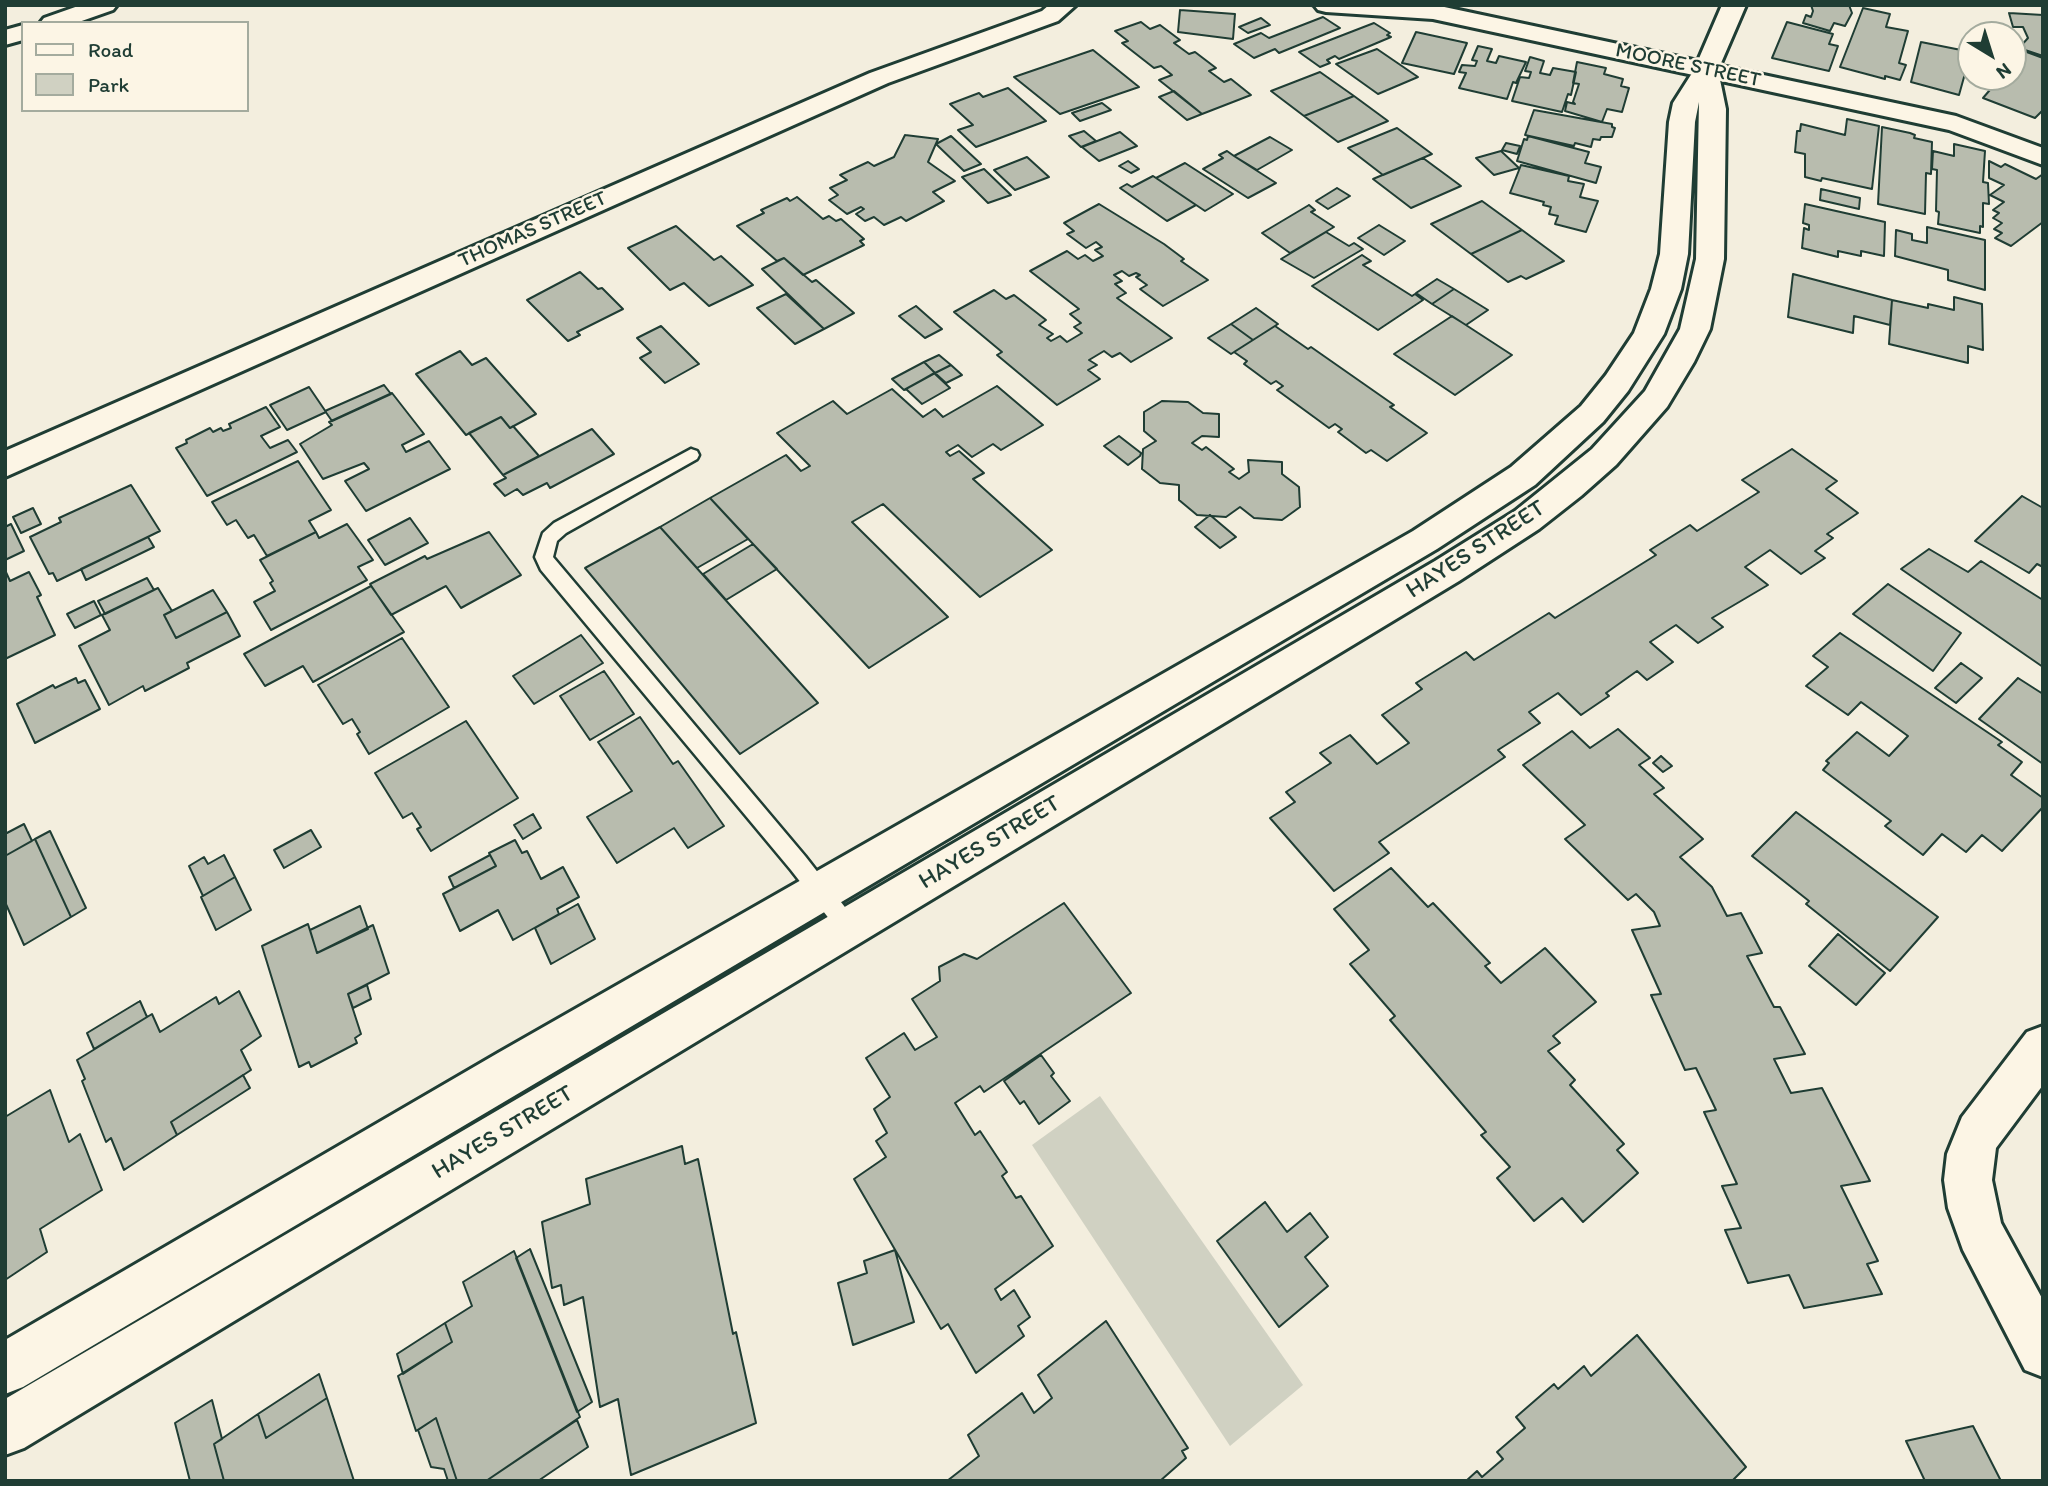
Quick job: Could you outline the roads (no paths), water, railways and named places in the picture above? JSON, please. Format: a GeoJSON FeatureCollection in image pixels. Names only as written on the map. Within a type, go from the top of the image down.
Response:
{"type":"FeatureCollection","features":[{"type":"Feature","properties":{"kind":"street"},"geometry":{"type":"LineString","coordinates":[[58,21],[105,5]]}},
{"type":"Feature","properties":{"kind":"street","name":"THOMAS STREET"},"geometry":{"type":"LineString","coordinates":[[5,465],[821,103],[1050,16],[1064,5]]}},
{"type":"Feature","properties":{"kind":"street","name":"MOORE STREET"},"geometry":{"type":"LineString","coordinates":[[1326,5],[1449,15],[1956,124],[2043,157]]}},
{"type":"Feature","properties":{"kind":"street","name":"HAYES STREET"},"geometry":{"type":"LineString","coordinates":[[5,1369],[820,890],[1435,534],[1511,484],[1592,414],[1617,383],[1649,334],[1674,254],[1682,122],[1686,103],[1706,70],[1734,5]]}},
{"type":"Feature","properties":{"kind":"street","name":"HAYES STREET"},"geometry":{"type":"LineString","coordinates":[[5,1429],[1447,571],[1527,520],[1604,457],[1656,399],[1695,329],[1710,259],[1713,109],[1706,70]]}},
{"type":"Feature","properties":{"kind":"street"},"geometry":{"type":"LineString","coordinates":[[2043,1048],[1978,1133],[1970,1154],[1968,1180],[1972,1208],[1980,1233],[2043,1352]]}},
{"type":"Feature","properties":{"kind":"lane"},"geometry":{"type":"LineString","coordinates":[[691,455],[560,528],[549,538],[544,557],[547,565],[820,890],[848,927]]}}]}
